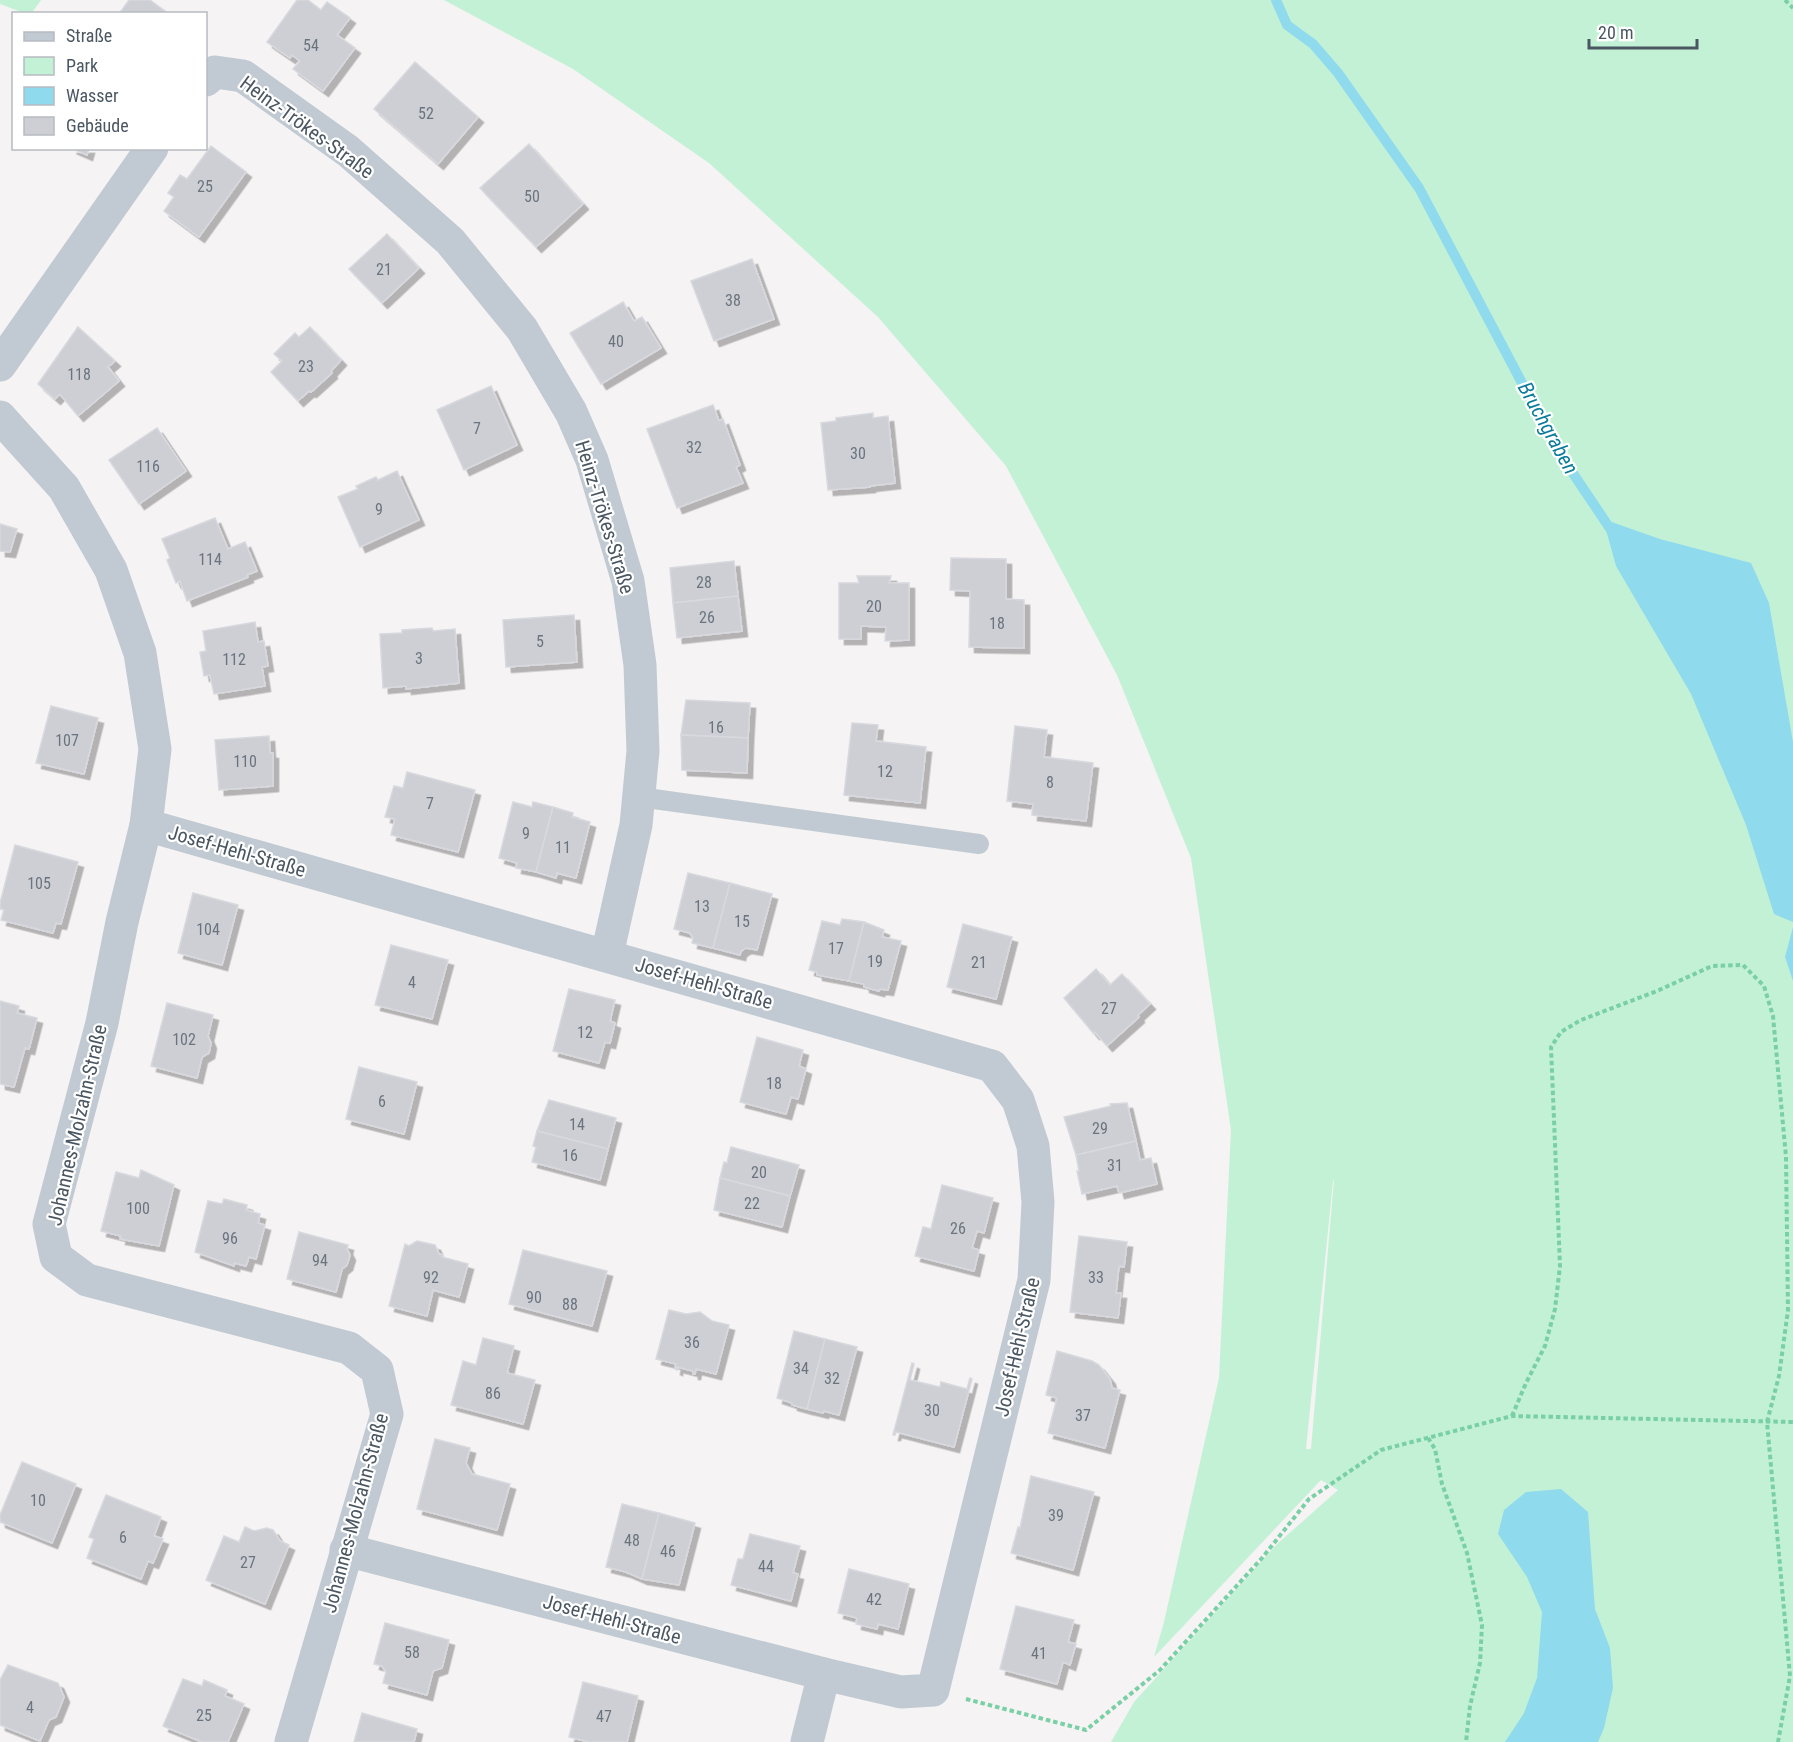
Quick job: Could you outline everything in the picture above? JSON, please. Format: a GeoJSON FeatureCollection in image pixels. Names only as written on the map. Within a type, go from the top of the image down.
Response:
{"type":"FeatureCollection","features":[{"type":"Feature","properties":{"kind":"street","name":"Heinz-Trökes-Straße"},"geometry":{"type":"LineString","coordinates":[[207,79],[215,72],[243,76],[348,151],[450,241],[527,339],[571,412],[592,460],[628,581],[640,677],[643,751],[636,825],[607,955]]}},
{"type":"Feature","properties":{"kind":"street"},"geometry":{"type":"LineString","coordinates":[[0,365],[151,150]]}},
{"type":"Feature","properties":{"kind":"street","name":"Johannes-Molzahn-Straße"},"geometry":{"type":"LineString","coordinates":[[0,417],[64,488],[111,570],[140,653],[155,749],[146,825],[122,922],[102,1023],[49,1224],[56,1257],[87,1280],[349,1348],[377,1370],[387,1414],[291,1742]]}},
{"type":"Feature","properties":{"kind":"street","name":"Josef-Hehl-Straße"},"geometry":{"type":"LineString","coordinates":[[146,825],[992,1066],[1018,1100],[1033,1146],[1038,1202],[1034,1280],[933,1690],[901,1692],[824,1674],[346,1550]]}},
{"type":"Feature","properties":{"kind":"street"},"geometry":{"type":"LineString","coordinates":[[807,1742],[824,1674]]}},
{"type":"Feature","properties":{"kind":"lane"},"geometry":{"type":"LineString","coordinates":[[639,797],[979,844]]}},
{"type":"Feature","properties":{"kind":"path"},"geometry":{"type":"LineString","coordinates":[[1785,0],[1793,8]]}},
{"type":"Feature","properties":{"kind":"path"},"geometry":{"type":"LineString","coordinates":[[1512,1416],[1545,1346],[1555,1309],[1560,1266],[1551,1047],[1561,1032],[1581,1020],[1712,966],[1743,965],[1764,986],[1773,1016],[1786,1157],[1788,1310],[1779,1376],[1767,1422],[1790,1676],[1778,1742]]}},
{"type":"Feature","properties":{"kind":"path"},"geometry":{"type":"LineString","coordinates":[[933,1690],[1086,1730],[1160,1670],[1262,1558],[1309,1499],[1382,1450],[1512,1416],[1793,1422]]}},
{"type":"Feature","properties":{"kind":"path"},"geometry":{"type":"LineString","coordinates":[[1428,1438],[1435,1449],[1442,1484],[1467,1553],[1482,1625],[1480,1663],[1470,1706],[1466,1742]]}},
{"type":"Feature","properties":{"kind":"green space"},"geometry":{"type":"Polygon","coordinates":[[[0,0],[41,0],[32,12],[21,12],[0,4],[0,0]]]}},
{"type":"Feature","properties":{"kind":"green space"},"geometry":{"type":"Polygon","coordinates":[[[444,0],[1793,0],[1793,1742],[1111,1742],[1134,1702],[1276,1545],[1338,1490],[1321,1480],[1154,1657],[1219,1378],[1231,1130],[1191,858],[1117,675],[1006,466],[878,317],[709,163],[573,69],[444,0]],[[1334,1180],[1306,1449],[1311,1449],[1334,1180]]]}},
{"type":"Feature","properties":{"kind":"water"},"geometry":{"type":"Polygon","coordinates":[[[1603,519],[1660,539],[1751,563],[1769,603],[1793,742],[1793,922],[1774,914],[1746,825],[1691,694],[1616,566],[1603,519]]]}},
{"type":"Feature","properties":{"kind":"water"},"geometry":{"type":"Polygon","coordinates":[[[1793,927],[1793,981],[1785,957],[1793,927]]]}},
{"type":"Feature","properties":{"kind":"water"},"geometry":{"type":"Polygon","coordinates":[[[1561,1489],[1588,1512],[1595,1609],[1610,1648],[1613,1688],[1604,1728],[1598,1742],[1505,1742],[1524,1713],[1537,1678],[1542,1612],[1527,1577],[1498,1534],[1504,1510],[1526,1492],[1561,1489]]]}},
{"type":"Feature","properties":{"kind":"building"},"geometry":{"type":"Polygon","coordinates":[[[129,0],[150,0],[166,12],[120,12],[129,0]]]}},
{"type":"Feature","properties":{"kind":"building"},"geometry":{"type":"Polygon","coordinates":[[[297,0],[308,0],[321,10],[327,2],[350,18],[337,35],[355,48],[323,91],[293,69],[300,61],[292,55],[290,58],[267,42],[297,0]]]}},
{"type":"Feature","properties":{"kind":"building"},"geometry":{"type":"Polygon","coordinates":[[[415,62],[478,117],[438,164],[374,109],[415,62]]]}},
{"type":"Feature","properties":{"kind":"building"},"geometry":{"type":"Polygon","coordinates":[[[529,144],[583,204],[536,247],[480,188],[529,144]]]}},
{"type":"Feature","properties":{"kind":"building"},"geometry":{"type":"Polygon","coordinates":[[[211,146],[246,172],[199,237],[164,211],[174,197],[168,193],[180,175],[187,179],[211,146]]]}},
{"type":"Feature","properties":{"kind":"building"},"geometry":{"type":"Polygon","coordinates":[[[76,150],[88,150],[87,155],[76,150]]]}},
{"type":"Feature","properties":{"kind":"building"},"geometry":{"type":"Polygon","coordinates":[[[387,234],[419,268],[382,303],[349,269],[387,234]]]}},
{"type":"Feature","properties":{"kind":"building"},"geometry":{"type":"Polygon","coordinates":[[[752,259],[774,319],[714,341],[691,281],[752,259]]]}},
{"type":"Feature","properties":{"kind":"building"},"geometry":{"type":"Polygon","coordinates":[[[623,302],[634,321],[642,317],[661,348],[601,384],[570,333],[623,302]]]}},
{"type":"Feature","properties":{"kind":"building"},"geometry":{"type":"Polygon","coordinates":[[[78,327],[115,361],[108,367],[119,381],[78,416],[60,394],[55,399],[38,384],[78,327]]]}},
{"type":"Feature","properties":{"kind":"building"},"geometry":{"type":"Polygon","coordinates":[[[310,327],[341,360],[331,371],[332,373],[298,401],[271,372],[282,361],[274,354],[295,333],[299,337],[310,327]]]}},
{"type":"Feature","properties":{"kind":"building"},"geometry":{"type":"Polygon","coordinates":[[[491,386],[517,445],[464,470],[437,410],[491,386]]]}},
{"type":"Feature","properties":{"kind":"building"},"geometry":{"type":"Polygon","coordinates":[[[713,405],[719,421],[723,419],[740,465],[736,467],[743,483],[677,508],[647,429],[713,405]]]}},
{"type":"Feature","properties":{"kind":"building"},"geometry":{"type":"Polygon","coordinates":[[[873,413],[873,418],[888,416],[895,483],[828,490],[821,423],[836,421],[836,418],[873,413]]]}},
{"type":"Feature","properties":{"kind":"building"},"geometry":{"type":"Polygon","coordinates":[[[157,428],[186,471],[139,504],[109,460],[157,428]]]}},
{"type":"Feature","properties":{"kind":"building"},"geometry":{"type":"Polygon","coordinates":[[[397,471],[419,520],[360,547],[338,497],[358,489],[356,486],[376,477],[378,480],[397,471]]]}},
{"type":"Feature","properties":{"kind":"building"},"geometry":{"type":"Polygon","coordinates":[[[215,518],[228,549],[245,542],[257,571],[247,575],[248,577],[187,601],[180,581],[176,583],[167,560],[170,558],[162,539],[215,518]]]}},
{"type":"Feature","properties":{"kind":"building"},"geometry":{"type":"Polygon","coordinates":[[[0,524],[17,529],[10,552],[0,551],[0,524]]]}},
{"type":"Feature","properties":{"kind":"building"},"geometry":{"type":"Polygon","coordinates":[[[951,558],[1006,559],[1006,599],[1024,600],[1024,648],[969,647],[970,591],[950,590],[951,558]]]}},
{"type":"Feature","properties":{"kind":"building"},"geometry":{"type":"Polygon","coordinates":[[[734,561],[738,596],[673,603],[670,568],[734,561]]]}},
{"type":"Feature","properties":{"kind":"building"},"geometry":{"type":"Polygon","coordinates":[[[857,576],[891,576],[889,583],[909,583],[909,640],[885,641],[886,627],[861,626],[861,639],[839,639],[839,583],[859,583],[857,576]]]}},
{"type":"Feature","properties":{"kind":"building"},"geometry":{"type":"Polygon","coordinates":[[[738,596],[742,631],[677,638],[673,603],[738,596]]]}},
{"type":"Feature","properties":{"kind":"building"},"geometry":{"type":"Polygon","coordinates":[[[574,615],[577,662],[506,667],[503,620],[574,615]]]}},
{"type":"Feature","properties":{"kind":"building"},"geometry":{"type":"Polygon","coordinates":[[[255,622],[258,642],[264,641],[268,666],[262,667],[265,686],[214,694],[210,675],[204,676],[200,652],[206,651],[203,631],[255,622]]]}},
{"type":"Feature","properties":{"kind":"building"},"geometry":{"type":"Polygon","coordinates":[[[432,628],[433,631],[455,629],[459,683],[406,689],[406,686],[383,688],[380,634],[432,628]]]}},
{"type":"Feature","properties":{"kind":"building"},"geometry":{"type":"Polygon","coordinates":[[[686,700],[750,703],[748,738],[681,735],[686,700]]]}},
{"type":"Feature","properties":{"kind":"building"},"geometry":{"type":"Polygon","coordinates":[[[51,706],[98,718],[84,774],[36,763],[51,706]]]}},
{"type":"Feature","properties":{"kind":"building"},"geometry":{"type":"Polygon","coordinates":[[[852,723],[878,725],[876,741],[926,747],[920,803],[844,795],[852,723]]]}},
{"type":"Feature","properties":{"kind":"building"},"geometry":{"type":"Polygon","coordinates":[[[1015,726],[1047,730],[1044,757],[1093,763],[1086,821],[1032,815],[1033,804],[1007,801],[1015,726]]]}},
{"type":"Feature","properties":{"kind":"building"},"geometry":{"type":"Polygon","coordinates":[[[681,735],[748,738],[747,773],[682,770],[681,735]]]}},
{"type":"Feature","properties":{"kind":"building"},"geometry":{"type":"Polygon","coordinates":[[[269,736],[270,753],[273,753],[273,786],[219,790],[215,740],[269,736]]]}},
{"type":"Feature","properties":{"kind":"building"},"geometry":{"type":"Polygon","coordinates":[[[407,772],[475,790],[458,852],[391,835],[395,819],[385,817],[394,786],[403,788],[407,772]]]}},
{"type":"Feature","properties":{"kind":"building"},"geometry":{"type":"Polygon","coordinates":[[[513,802],[532,807],[533,802],[553,807],[536,872],[516,868],[517,863],[499,858],[513,802]]]}},
{"type":"Feature","properties":{"kind":"building"},"geometry":{"type":"Polygon","coordinates":[[[553,807],[573,813],[572,817],[590,822],[576,878],[557,873],[556,878],[536,872],[553,807]]]}},
{"type":"Feature","properties":{"kind":"building"},"geometry":{"type":"Polygon","coordinates":[[[15,845],[78,862],[61,924],[56,923],[53,933],[1,920],[4,910],[0,909],[0,903],[15,845]]]}},
{"type":"Feature","properties":{"kind":"building"},"geometry":{"type":"Polygon","coordinates":[[[688,873],[730,883],[713,948],[692,943],[693,938],[690,933],[674,929],[688,873]]]}},
{"type":"Feature","properties":{"kind":"building"},"geometry":{"type":"Polygon","coordinates":[[[730,883],[772,894],[757,950],[746,948],[741,951],[740,955],[713,948],[730,883]]]}},
{"type":"Feature","properties":{"kind":"building"},"geometry":{"type":"Polygon","coordinates":[[[193,893],[238,905],[222,965],[178,953],[193,893]]]}},
{"type":"Feature","properties":{"kind":"building"},"geometry":{"type":"Polygon","coordinates":[[[842,919],[864,922],[849,981],[817,975],[817,972],[809,970],[822,921],[840,925],[842,919]]]}},
{"type":"Feature","properties":{"kind":"building"},"geometry":{"type":"Polygon","coordinates":[[[864,922],[884,930],[882,937],[901,941],[888,990],[880,989],[879,991],[864,987],[864,984],[849,981],[864,922]]]}},
{"type":"Feature","properties":{"kind":"building"},"geometry":{"type":"Polygon","coordinates":[[[963,924],[1012,937],[996,999],[947,987],[963,924]]]}},
{"type":"Feature","properties":{"kind":"building"},"geometry":{"type":"Polygon","coordinates":[[[391,945],[448,960],[432,1019],[375,1005],[391,945]]]}},
{"type":"Feature","properties":{"kind":"building"},"geometry":{"type":"Polygon","coordinates":[[[1096,969],[1110,985],[1122,974],[1150,1004],[1107,1046],[1064,998],[1096,969]]]}},
{"type":"Feature","properties":{"kind":"building"},"geometry":{"type":"Polygon","coordinates":[[[569,989],[615,1000],[610,1021],[615,1023],[610,1043],[605,1042],[599,1063],[553,1051],[569,989]]]}},
{"type":"Feature","properties":{"kind":"building"},"geometry":{"type":"Polygon","coordinates":[[[0,1001],[19,1006],[17,1013],[37,1018],[29,1049],[25,1048],[14,1087],[0,1084],[0,1001]]]}},
{"type":"Feature","properties":{"kind":"building"},"geometry":{"type":"Polygon","coordinates":[[[167,1003],[213,1015],[208,1036],[211,1043],[209,1053],[202,1057],[197,1078],[151,1066],[167,1003]]]}},
{"type":"Feature","properties":{"kind":"building"},"geometry":{"type":"Polygon","coordinates":[[[757,1037],[803,1050],[799,1066],[806,1069],[798,1099],[791,1097],[786,1114],[740,1102],[757,1037]]]}},
{"type":"Feature","properties":{"kind":"building"},"geometry":{"type":"Polygon","coordinates":[[[359,1067],[417,1082],[404,1134],[346,1119],[359,1067]]]}},
{"type":"Feature","properties":{"kind":"building"},"geometry":{"type":"Polygon","coordinates":[[[549,1100],[616,1118],[608,1149],[537,1131],[549,1100]]]}},
{"type":"Feature","properties":{"kind":"building"},"geometry":{"type":"Polygon","coordinates":[[[1127,1103],[1136,1141],[1076,1155],[1064,1117],[1111,1106],[1110,1104],[1127,1103]]]}},
{"type":"Feature","properties":{"kind":"building"},"geometry":{"type":"Polygon","coordinates":[[[537,1131],[608,1149],[600,1180],[532,1162],[537,1131]]]}},
{"type":"Feature","properties":{"kind":"building"},"geometry":{"type":"Polygon","coordinates":[[[1136,1141],[1140,1160],[1151,1158],[1157,1184],[1119,1193],[1117,1186],[1082,1194],[1076,1155],[1136,1141]]]}},
{"type":"Feature","properties":{"kind":"building"},"geometry":{"type":"Polygon","coordinates":[[[731,1147],[799,1165],[790,1196],[720,1178],[731,1147]]]}},
{"type":"Feature","properties":{"kind":"building"},"geometry":{"type":"Polygon","coordinates":[[[141,1170],[174,1185],[159,1246],[120,1239],[121,1236],[101,1231],[116,1172],[139,1178],[141,1170]]]}},
{"type":"Feature","properties":{"kind":"building"},"geometry":{"type":"Polygon","coordinates":[[[720,1178],[790,1196],[782,1227],[714,1210],[720,1178]]]}},
{"type":"Feature","properties":{"kind":"building"},"geometry":{"type":"Polygon","coordinates":[[[942,1185],[993,1198],[984,1233],[977,1231],[972,1248],[979,1250],[974,1271],[915,1256],[923,1227],[931,1229],[942,1185]]]}},
{"type":"Feature","properties":{"kind":"building"},"geometry":{"type":"Polygon","coordinates":[[[224,1199],[247,1205],[246,1210],[260,1214],[258,1223],[265,1225],[256,1259],[249,1257],[246,1266],[234,1263],[234,1266],[195,1252],[208,1201],[222,1204],[224,1199]]]}},
{"type":"Feature","properties":{"kind":"building"},"geometry":{"type":"Polygon","coordinates":[[[299,1232],[348,1245],[350,1255],[347,1265],[342,1269],[336,1292],[287,1279],[299,1232]]]}},
{"type":"Feature","properties":{"kind":"building"},"geometry":{"type":"Polygon","coordinates":[[[1079,1236],[1127,1242],[1124,1267],[1119,1266],[1116,1293],[1121,1293],[1118,1318],[1070,1312],[1079,1236]]]}},
{"type":"Feature","properties":{"kind":"building"},"geometry":{"type":"Polygon","coordinates":[[[417,1241],[435,1245],[439,1254],[443,1255],[442,1257],[468,1264],[459,1297],[433,1290],[427,1316],[389,1306],[405,1244],[409,1246],[417,1241]]]}},
{"type":"Feature","properties":{"kind":"building"},"geometry":{"type":"Polygon","coordinates":[[[523,1250],[607,1271],[592,1326],[509,1304],[523,1250]]]}},
{"type":"Feature","properties":{"kind":"building"},"geometry":{"type":"Polygon","coordinates":[[[669,1310],[686,1314],[700,1312],[712,1321],[729,1325],[716,1374],[696,1369],[693,1374],[693,1371],[677,1367],[677,1370],[675,1369],[676,1364],[656,1359],[669,1310]]]}},
{"type":"Feature","properties":{"kind":"building"},"geometry":{"type":"Polygon","coordinates":[[[794,1331],[825,1339],[807,1409],[777,1398],[794,1331]]]}},
{"type":"Feature","properties":{"kind":"building"},"geometry":{"type":"Polygon","coordinates":[[[483,1338],[514,1346],[507,1373],[535,1380],[523,1424],[451,1405],[463,1361],[476,1365],[483,1338]]]}},
{"type":"Feature","properties":{"kind":"building"},"geometry":{"type":"Polygon","coordinates":[[[825,1339],[857,1347],[839,1415],[807,1409],[825,1339]]]}},
{"type":"Feature","properties":{"kind":"building"},"geometry":{"type":"Polygon","coordinates":[[[1057,1351],[1099,1365],[1110,1379],[1112,1388],[1120,1390],[1105,1448],[1048,1433],[1057,1398],[1046,1395],[1057,1351]]]}},
{"type":"Feature","properties":{"kind":"building"},"geometry":{"type":"Polygon","coordinates":[[[912,1363],[914,1364],[910,1380],[940,1387],[941,1382],[967,1389],[970,1378],[972,1379],[954,1447],[896,1432],[893,1435],[912,1363]]]}},
{"type":"Feature","properties":{"kind":"building"},"geometry":{"type":"Polygon","coordinates":[[[435,1439],[470,1448],[466,1463],[472,1474],[510,1484],[497,1530],[417,1509],[435,1439]]]}},
{"type":"Feature","properties":{"kind":"building"},"geometry":{"type":"Polygon","coordinates":[[[22,1462],[76,1484],[52,1543],[0,1522],[0,1515],[22,1462]]]}},
{"type":"Feature","properties":{"kind":"building"},"geometry":{"type":"Polygon","coordinates":[[[1031,1476],[1094,1492],[1073,1570],[1011,1553],[1018,1527],[1020,1528],[1031,1476]]]}},
{"type":"Feature","properties":{"kind":"building"},"geometry":{"type":"Polygon","coordinates":[[[106,1495],[161,1517],[154,1536],[163,1539],[153,1563],[148,1561],[141,1579],[87,1558],[94,1539],[89,1537],[106,1495]]]}},
{"type":"Feature","properties":{"kind":"building"},"geometry":{"type":"Polygon","coordinates":[[[622,1504],[659,1513],[642,1579],[606,1567],[622,1504]]]}},
{"type":"Feature","properties":{"kind":"building"},"geometry":{"type":"Polygon","coordinates":[[[659,1513],[695,1523],[679,1585],[642,1579],[659,1513]]]}},
{"type":"Feature","properties":{"kind":"building"},"geometry":{"type":"Polygon","coordinates":[[[245,1527],[254,1531],[267,1528],[273,1530],[280,1541],[289,1545],[265,1604],[206,1580],[224,1536],[239,1542],[245,1527]]]}},
{"type":"Feature","properties":{"kind":"building"},"geometry":{"type":"Polygon","coordinates":[[[750,1534],[800,1546],[793,1573],[798,1574],[791,1601],[731,1585],[738,1559],[743,1559],[750,1534]]]}},
{"type":"Feature","properties":{"kind":"building"},"geometry":{"type":"Polygon","coordinates":[[[849,1569],[909,1584],[898,1629],[878,1624],[877,1629],[856,1624],[857,1618],[838,1613],[849,1569]]]}},
{"type":"Feature","properties":{"kind":"building"},"geometry":{"type":"Polygon","coordinates":[[[1016,1606],[1074,1620],[1068,1642],[1076,1644],[1070,1665],[1063,1662],[1057,1684],[1000,1669],[1016,1606]]]}},
{"type":"Feature","properties":{"kind":"building"},"geometry":{"type":"Polygon","coordinates":[[[385,1623],[449,1640],[442,1668],[433,1671],[427,1695],[383,1683],[386,1672],[382,1666],[374,1664],[385,1623]]]}},
{"type":"Feature","properties":{"kind":"building"},"geometry":{"type":"Polygon","coordinates":[[[8,1665],[58,1683],[64,1697],[56,1717],[49,1720],[40,1741],[0,1725],[0,1680],[8,1665]]]}},
{"type":"Feature","properties":{"kind":"building"},"geometry":{"type":"Polygon","coordinates":[[[183,1679],[202,1686],[204,1680],[227,1690],[225,1696],[244,1704],[228,1742],[202,1742],[163,1726],[183,1679]]]}},
{"type":"Feature","properties":{"kind":"building"},"geometry":{"type":"Polygon","coordinates":[[[583,1682],[638,1696],[627,1742],[589,1742],[569,1737],[583,1682]]]}},
{"type":"Feature","properties":{"kind":"building"},"geometry":{"type":"Polygon","coordinates":[[[362,1713],[417,1729],[414,1742],[354,1742],[362,1713]]]}},
{"type":"Feature","properties":{"kind":"waterway","name":"Bruchgraben"},"geometry":{"type":"LineString","coordinates":[[1276,0],[1287,25],[1313,44],[1338,73],[1419,188],[1558,451],[1611,530]]}}]}
